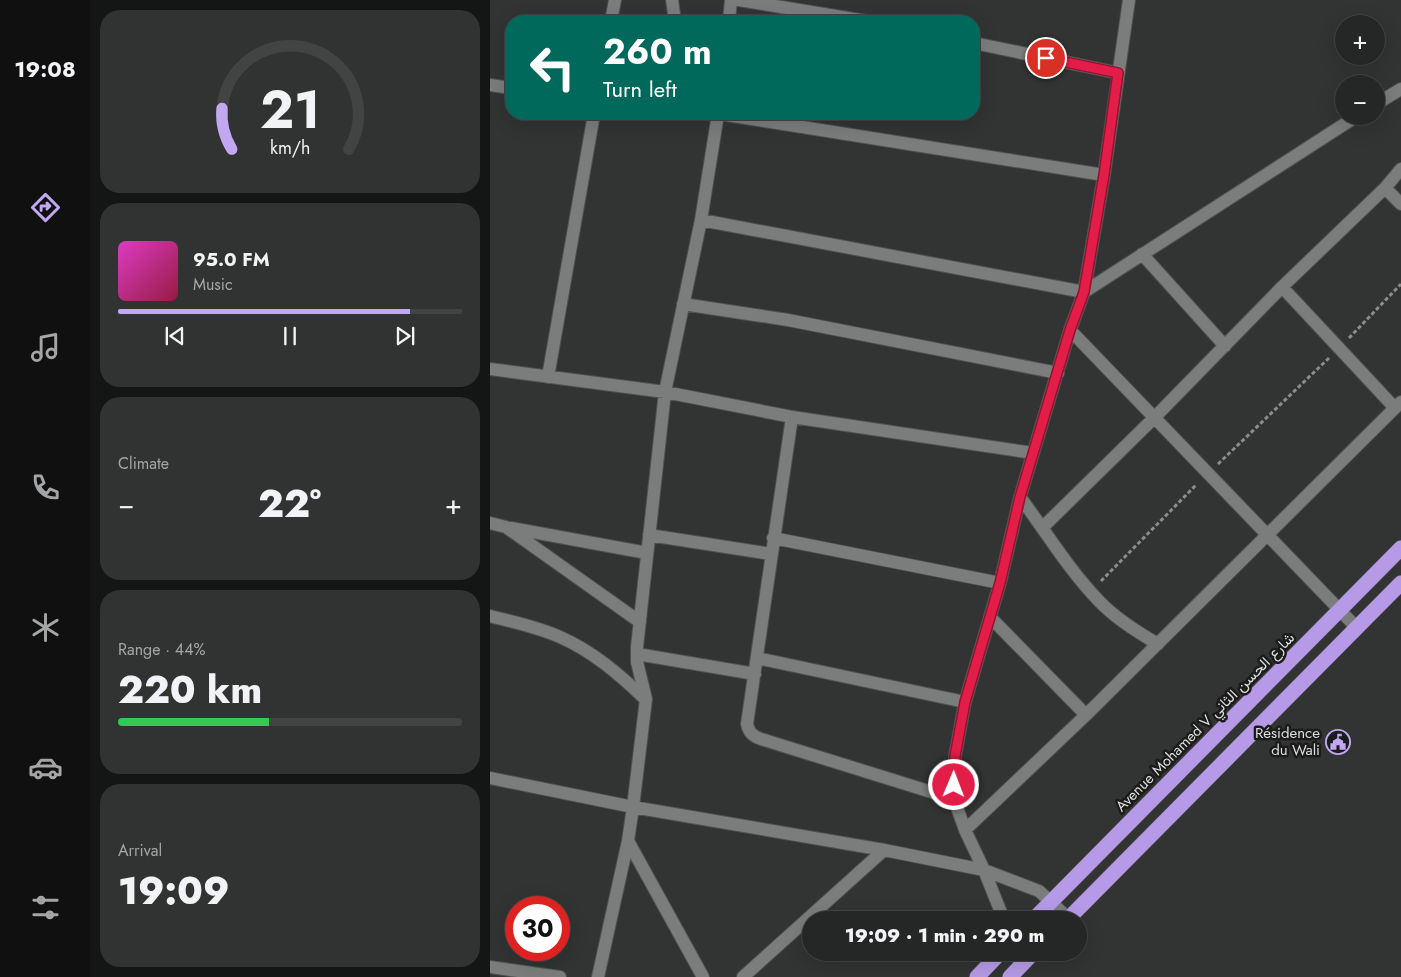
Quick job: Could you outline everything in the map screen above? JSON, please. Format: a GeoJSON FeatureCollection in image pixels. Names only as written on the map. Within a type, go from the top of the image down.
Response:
{"type":"FeatureCollection","features":[{"type":"Feature","properties":{"kind":"highway","name":"Avenue Mohamed V شارع الحسن الثاني"},"geometry":{"type":"LineString","coordinates":[[1042,911],[1401,548]]}},
{"type":"Feature","properties":{"kind":"highway"},"geometry":{"type":"LineString","coordinates":[[1075,911],[1401,583]]}},
{"type":"Feature","properties":{"kind":"highway"},"geometry":{"type":"LineString","coordinates":[[977,977],[992,961]]}},
{"type":"Feature","properties":{"kind":"highway"},"geometry":{"type":"LineString","coordinates":[[1010,977],[1025,961]]}},
{"type":"Feature","properties":{"kind":"street"},"geometry":{"type":"LineString","coordinates":[[612,15],[615,0]]}},
{"type":"Feature","properties":{"kind":"street"},"geometry":{"type":"LineString","coordinates":[[672,0],[675,15]]}},
{"type":"Feature","properties":{"kind":"street"},"geometry":{"type":"LineString","coordinates":[[730,15],[732,0]]}},
{"type":"Feature","properties":{"kind":"street"},"geometry":{"type":"LineString","coordinates":[[739,0],[830,15]]}},
{"type":"Feature","properties":{"kind":"street"},"geometry":{"type":"LineString","coordinates":[[1000,911],[965,830],[954,799],[955,756],[965,702],[1000,583],[1020,497],[1070,330],[1084,292],[1104,175],[1129,0]]}},
{"type":"Feature","properties":{"kind":"street"},"geometry":{"type":"LineString","coordinates":[[980,44],[1118,73]]}},
{"type":"Feature","properties":{"kind":"street"},"geometry":{"type":"LineString","coordinates":[[490,85],[505,87]]}},
{"type":"Feature","properties":{"kind":"street"},"geometry":{"type":"LineString","coordinates":[[1385,99],[1401,89]]}},
{"type":"Feature","properties":{"kind":"street"},"geometry":{"type":"LineString","coordinates":[[548,377],[593,120]]}},
{"type":"Feature","properties":{"kind":"street"},"geometry":{"type":"LineString","coordinates":[[598,977],[628,841],[646,699],[640,681],[637,654],[664,392],[701,220],[718,120]]}},
{"type":"Feature","properties":{"kind":"street"},"geometry":{"type":"LineString","coordinates":[[757,120],[1104,175]]}},
{"type":"Feature","properties":{"kind":"street"},"geometry":{"type":"LineString","coordinates":[[701,220],[1084,292],[1343,125]]}},
{"type":"Feature","properties":{"kind":"street"},"geometry":{"type":"LineString","coordinates":[[1042,528],[1154,418],[1282,287],[1385,188],[1401,169]]}},
{"type":"Feature","properties":{"kind":"street"},"geometry":{"type":"LineString","coordinates":[[1385,188],[1401,204]]}},
{"type":"Feature","properties":{"kind":"street"},"geometry":{"type":"LineString","coordinates":[[1142,254],[1225,346]]}},
{"type":"Feature","properties":{"kind":"street"},"geometry":{"type":"LineString","coordinates":[[965,830],[1086,715],[1398,405],[1282,287]]}},
{"type":"Feature","properties":{"kind":"street"},"geometry":{"type":"LineString","coordinates":[[683,304],[788,320],[1058,373]]}},
{"type":"Feature","properties":{"kind":"street"},"geometry":{"type":"LineString","coordinates":[[1070,330],[1357,628]]}},
{"type":"Feature","properties":{"kind":"street"},"geometry":{"type":"LineString","coordinates":[[490,369],[664,392],[792,416],[1033,453]]}},
{"type":"Feature","properties":{"kind":"street"},"geometry":{"type":"LineString","coordinates":[[792,416],[754,674],[748,724],[752,736],[954,799]]}},
{"type":"Feature","properties":{"kind":"street"},"geometry":{"type":"LineString","coordinates":[[1020,497],[1076,574],[1099,602],[1129,626],[1158,644]]}},
{"type":"Feature","properties":{"kind":"street"},"geometry":{"type":"LineString","coordinates":[[490,523],[647,553]]}},
{"type":"Feature","properties":{"kind":"street"},"geometry":{"type":"LineString","coordinates":[[506,527],[640,622]]}},
{"type":"Feature","properties":{"kind":"street"},"geometry":{"type":"LineString","coordinates":[[649,535],[771,554]]}},
{"type":"Feature","properties":{"kind":"street"},"geometry":{"type":"LineString","coordinates":[[773,538],[1000,583]]}},
{"type":"Feature","properties":{"kind":"street"},"geometry":{"type":"LineString","coordinates":[[490,616],[523,624],[559,636],[588,652],[620,676],[646,699]]}},
{"type":"Feature","properties":{"kind":"street"},"geometry":{"type":"LineString","coordinates":[[990,618],[1086,715]]}},
{"type":"Feature","properties":{"kind":"street"},"geometry":{"type":"LineString","coordinates":[[637,654],[754,674]]}},
{"type":"Feature","properties":{"kind":"street"},"geometry":{"type":"LineString","coordinates":[[757,658],[965,702]]}},
{"type":"Feature","properties":{"kind":"street"},"geometry":{"type":"LineString","coordinates":[[490,778],[633,807],[884,850],[984,870],[1038,892],[1059,911]]}},
{"type":"Feature","properties":{"kind":"street"},"geometry":{"type":"LineString","coordinates":[[628,841],[703,977]]}},
{"type":"Feature","properties":{"kind":"street"},"geometry":{"type":"LineString","coordinates":[[743,977],[884,850]]}},
{"type":"Feature","properties":{"kind":"street"},"geometry":{"type":"LineString","coordinates":[[490,967],[560,977]]}},
{"type":"Feature","properties":{"kind":"path"},"geometry":{"type":"LineString","coordinates":[[1090,592],[1208,474],[1340,348],[1401,284]]}},
{"type":"Feature","properties":{"kind":"place","name":"Résidence du Wali"},"geometry":{"type":"Point","coordinates":[1338,742]}},
{"type":"Feature","properties":{"kind":"route"},"geometry":{"type":"LineString","coordinates":[[954,785],[955,756],[965,702],[1000,583],[1020,497],[1070,330],[1084,292],[1104,175],[1118,73],[1046,58]]}}]}
